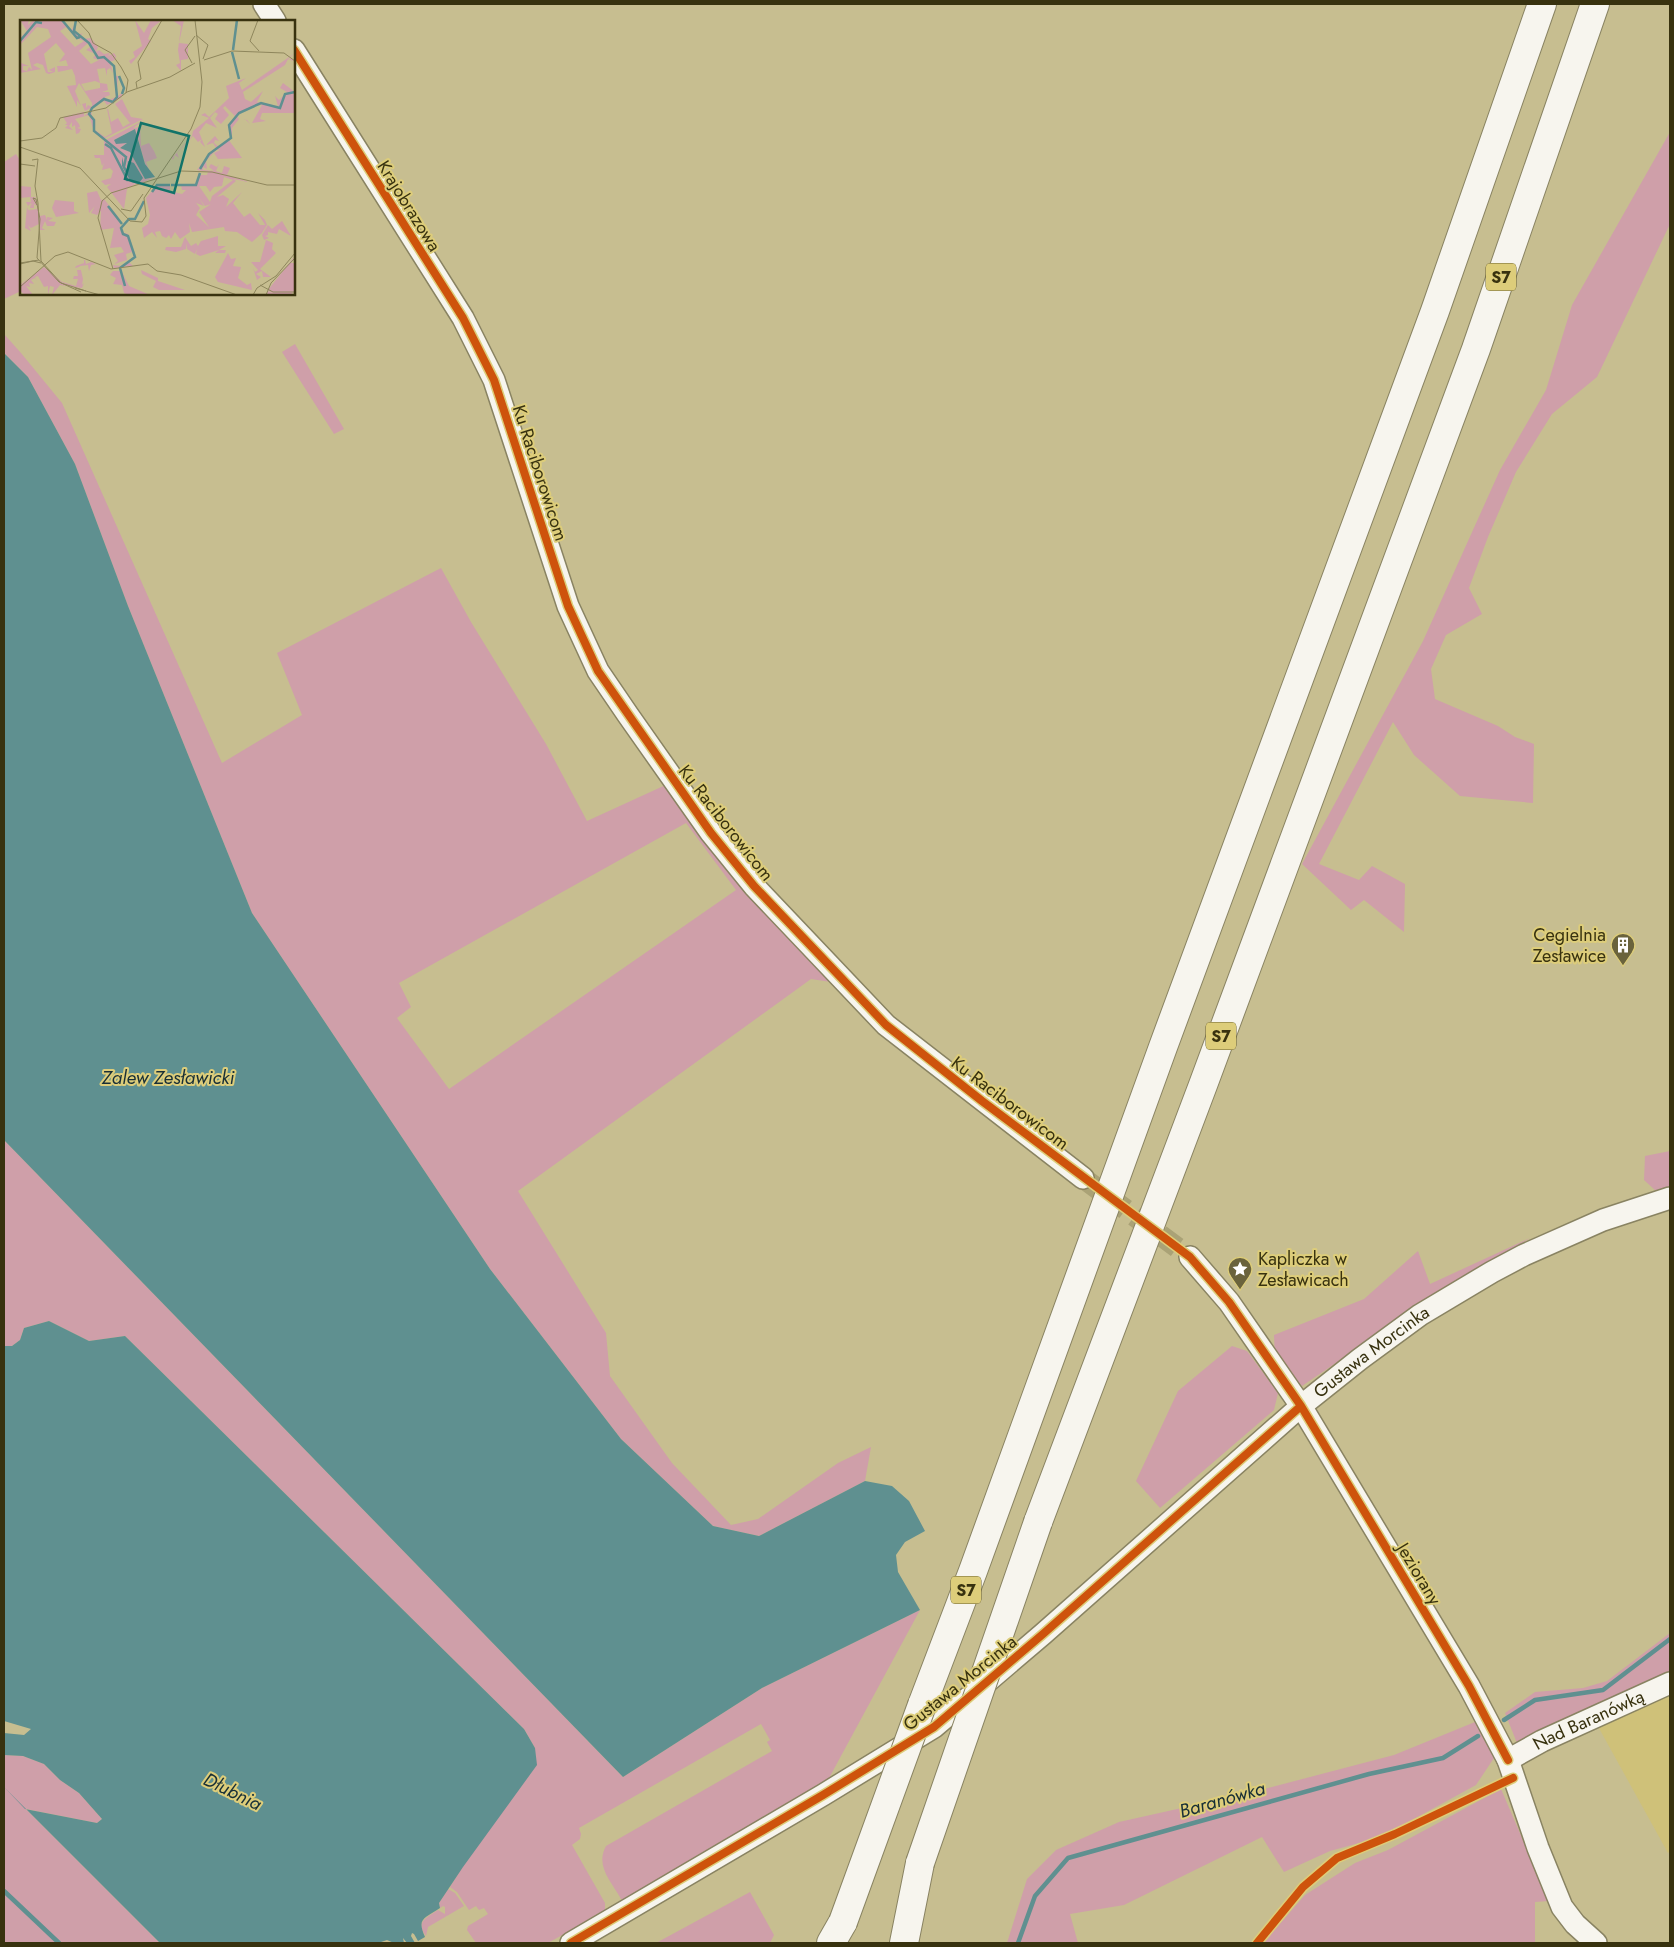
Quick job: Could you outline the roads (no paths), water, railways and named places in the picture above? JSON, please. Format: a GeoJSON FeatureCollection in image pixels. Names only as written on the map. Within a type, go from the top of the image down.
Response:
{"type":"FeatureCollection","features":[{"type":"Feature","properties":{"kind":"highway","name":"S7"},"geometry":{"type":"LineString","coordinates":[[837,1933],[1432,320],[1542,4]]}},
{"type":"Feature","properties":{"kind":"highway","name":"S7"},"geometry":{"type":"LineString","coordinates":[[904,1943],[920,1863],[1038,1522],[1200,1095],[1476,349],[1594,4]]}},
{"type":"Feature","properties":{"kind":"street"},"geometry":{"type":"LineString","coordinates":[[264,4],[275,20]]}},
{"type":"Feature","properties":{"kind":"street","name":"Krajobrazowa"},"geometry":{"type":"LineString","coordinates":[[295,52],[462,318],[494,380]]}},
{"type":"Feature","properties":{"kind":"street","name":"Ku Raciborowicom"},"geometry":{"type":"LineString","coordinates":[[494,380],[568,606],[598,671],[711,833],[754,886],[886,1025],[1083,1178]]}},
{"type":"Feature","properties":{"kind":"street","name":"Gustawa Morcinka"},"geometry":{"type":"LineString","coordinates":[[571,1943],[823,1795],[934,1727],[1043,1634],[1301,1406],[1420,1315],[1492,1272],[1555,1240],[1603,1220],[1670,1198]]}},
{"type":"Feature","properties":{"kind":"street"},"geometry":{"type":"LineString","coordinates":[[1190,1257],[1229,1302],[1301,1406]]}},
{"type":"Feature","properties":{"kind":"street","name":"Jeziorany"},"geometry":{"type":"LineString","coordinates":[[1301,1406],[1469,1686],[1508,1760],[1538,1848],[1562,1907],[1596,1943]]}},
{"type":"Feature","properties":{"kind":"street","name":"Nad Baranówką"},"geometry":{"type":"LineString","coordinates":[[1508,1760],[1542,1741],[1670,1683]]}},
{"type":"Feature","properties":{"kind":"water","name":"Zalew Zesławicki"},"geometry":{"type":"Polygon","coordinates":[[[4,353],[28,377],[75,464],[128,606],[252,913],[490,1269],[621,1439],[713,1526],[759,1536],[865,1481],[892,1486],[909,1501],[925,1531],[905,1542],[896,1555],[898,1572],[920,1610],[762,1688],[623,1777],[4,1140],[4,353]]]}},
{"type":"Feature","properties":{"kind":"water","name":"Dłubnia"},"geometry":{"type":"Polygon","coordinates":[[[49,1321],[89,1341],[125,1336],[524,1729],[535,1748],[537,1765],[463,1867],[439,1903],[440,1908],[423,1920],[422,1926],[425,1937],[418,1941],[412,1933],[411,1936],[415,1943],[407,1943],[403,1938],[404,1943],[394,1943],[387,1940],[378,1943],[160,1943],[26,1809],[97,1823],[102,1819],[79,1793],[60,1780],[44,1764],[23,1756],[4,1755],[4,1733],[24,1735],[31,1729],[4,1721],[4,1346],[12,1346],[20,1340],[24,1328],[49,1321]]]}},
{"type":"Feature","properties":{"kind":"waterway","name":"Baranówka"},"geometry":{"type":"LineString","coordinates":[[1504,1720],[1535,1700],[1603,1690],[1670,1639]]}},
{"type":"Feature","properties":{"kind":"waterway","name":"Baranówka"},"geometry":{"type":"LineString","coordinates":[[1018,1943],[1035,1896],[1068,1858],[1369,1774],[1443,1758],[1478,1736]]}},
{"type":"Feature","properties":{"kind":"waterway"},"geometry":{"type":"LineString","coordinates":[[4,1891],[59,1943]]}},
{"type":"Feature","properties":{"kind":"tunnel"},"geometry":{"type":"LineString","coordinates":[[1083,1178],[1190,1257]]}},
{"type":"Feature","properties":{"kind":"place","name":"Cegielnia Zesławice"},"geometry":{"type":"Point","coordinates":[1623,966]}},
{"type":"Feature","properties":{"kind":"place","name":"Kapliczka w Zesławicach"},"geometry":{"type":"Point","coordinates":[1240,1290]}}]}
